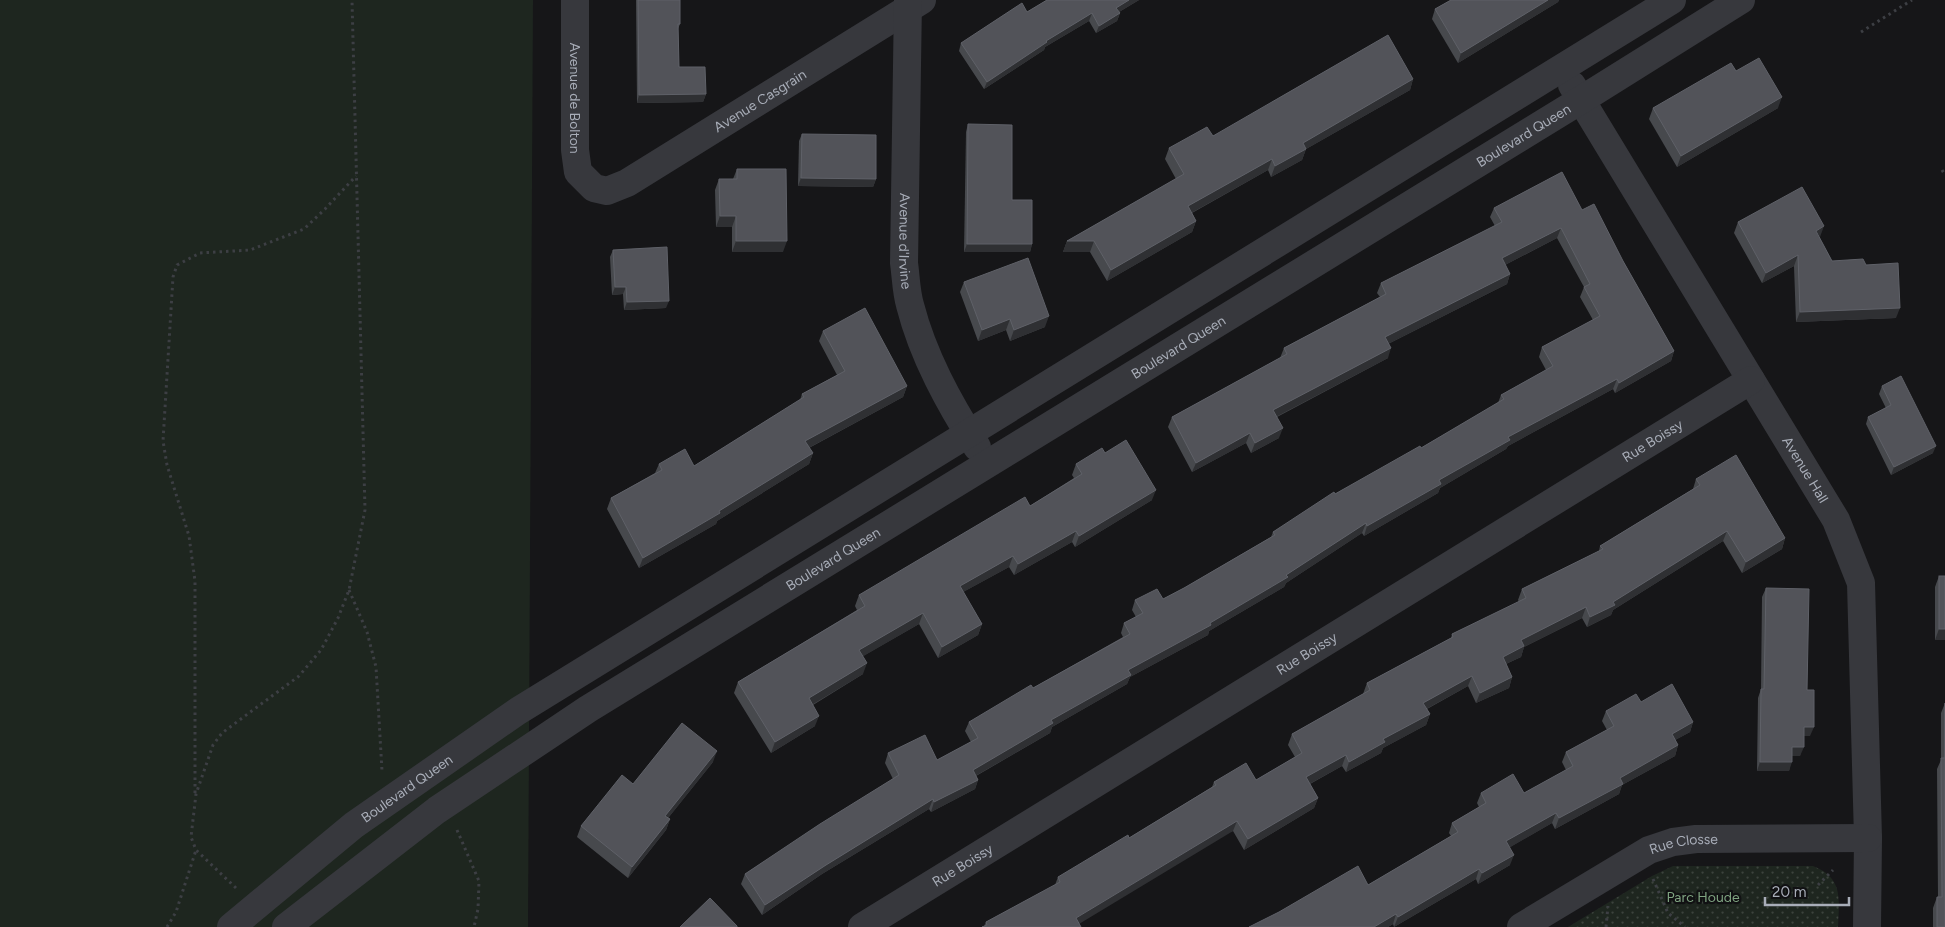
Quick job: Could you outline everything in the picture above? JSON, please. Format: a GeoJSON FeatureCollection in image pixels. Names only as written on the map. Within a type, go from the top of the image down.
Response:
{"type":"FeatureCollection","features":[{"type":"Feature","properties":{"kind":"street","name":"Avenue de Bolton"},"geometry":{"type":"LineString","coordinates":[[575,0],[575,150],[578,172],[594,188]]}},
{"type":"Feature","properties":{"kind":"street","name":"Boulevard Queen"},"geometry":{"type":"LineString","coordinates":[[231,927],[354,825],[518,710],[1672,0]]}},
{"type":"Feature","properties":{"kind":"street","name":"Boulevard Queen"},"geometry":{"type":"LineString","coordinates":[[286,927],[437,810],[588,709],[1741,0]]}},
{"type":"Feature","properties":{"kind":"street","name":"Avenue Casgrain"},"geometry":{"type":"LineString","coordinates":[[594,188],[607,190],[627,183],[912,3]]}},
{"type":"Feature","properties":{"kind":"street","name":"Avenue d'Irvine"},"geometry":{"type":"LineString","coordinates":[[912,3],[904,263],[910,303],[924,350],[944,392],[988,463]]}},
{"type":"Feature","properties":{"kind":"street","name":"Avenue Hall"},"geometry":{"type":"LineString","coordinates":[[1561,67],[1836,520],[1861,583],[1868,838],[1867,927]]}},
{"type":"Feature","properties":{"kind":"street","name":"Rue Boissy"},"geometry":{"type":"LineString","coordinates":[[862,927],[1751,380]]}},
{"type":"Feature","properties":{"kind":"street"},"geometry":{"type":"LineString","coordinates":[[593,663],[614,693]]}},
{"type":"Feature","properties":{"kind":"street","name":"Rue Closse"},"geometry":{"type":"LineString","coordinates":[[1521,927],[1627,861],[1649,850],[1673,842],[1696,839],[1868,838]]}},
{"type":"Feature","properties":{"kind":"path"},"geometry":{"type":"LineString","coordinates":[[238,890],[196,850],[191,837],[196,794],[213,745],[222,733],[299,676],[321,650],[338,618],[349,590],[365,510],[352,0]]}},
{"type":"Feature","properties":{"kind":"path"},"geometry":{"type":"LineString","coordinates":[[1861,32],[1912,0]]}},
{"type":"Feature","properties":{"kind":"path"},"geometry":{"type":"LineString","coordinates":[[1942,170],[1945,175]]}},
{"type":"Feature","properties":{"kind":"path"},"geometry":{"type":"LineString","coordinates":[[195,802],[195,581],[189,536],[167,465],[163,441],[173,276],[177,265],[200,253],[250,250],[304,229],[357,175]]}},
{"type":"Feature","properties":{"kind":"path"},"geometry":{"type":"LineString","coordinates":[[349,590],[366,632],[376,667],[383,774]]}},
{"type":"Feature","properties":{"kind":"path"},"geometry":{"type":"LineString","coordinates":[[454,822],[479,881],[478,909],[474,927]]}},
{"type":"Feature","properties":{"kind":"path"},"geometry":{"type":"LineString","coordinates":[[166,927],[176,912],[196,850]]}},
{"type":"Feature","properties":{"kind":"path"},"geometry":{"type":"LineString","coordinates":[[1818,885],[1833,870]]}},
{"type":"Feature","properties":{"kind":"path"},"geometry":{"type":"LineString","coordinates":[[1652,876],[1668,913],[1685,927]]}},
{"type":"Feature","properties":{"kind":"path"},"geometry":{"type":"LineString","coordinates":[[1606,927],[1609,898]]}},
{"type":"Feature","properties":{"kind":"green space"},"geometry":{"type":"Polygon","coordinates":[[[0,0],[533,0],[528,927],[0,927],[0,0]]]}},
{"type":"Feature","properties":{"kind":"green space","name":"Parc Houde"},"geometry":{"type":"Polygon","coordinates":[[[1673,866],[1813,866],[1823,871],[1835,883],[1839,899],[1838,927],[1568,927],[1652,876],[1673,866]]]}},
{"type":"Feature","properties":{"kind":"building"},"geometry":{"type":"Polygon","coordinates":[[[638,0],[680,0],[680,24],[678,24],[679,67],[705,67],[706,94],[639,95],[638,0]]]}},
{"type":"Feature","properties":{"kind":"building"},"geometry":{"type":"Polygon","coordinates":[[[1047,0],[1129,0],[1116,8],[1120,13],[1099,26],[1092,13],[1046,41],[987,82],[961,43],[1022,3],[1027,12],[1047,0]]]}},
{"type":"Feature","properties":{"kind":"building"},"geometry":{"type":"Polygon","coordinates":[[[1451,0],[1548,0],[1461,53],[1435,9],[1451,0]]]}},
{"type":"Feature","properties":{"kind":"building"},"geometry":{"type":"Polygon","coordinates":[[[1388,35],[1413,79],[1303,143],[1306,149],[1275,166],[1272,159],[1188,206],[1196,221],[1111,270],[1094,241],[1067,241],[1184,174],[1169,148],[1207,127],[1213,136],[1388,35]]]}},
{"type":"Feature","properties":{"kind":"building"},"geometry":{"type":"Polygon","coordinates":[[[1759,58],[1782,97],[1681,156],[1653,108],[1731,63],[1736,71],[1759,58]]]}},
{"type":"Feature","properties":{"kind":"building"},"geometry":{"type":"Polygon","coordinates":[[[968,124],[1012,125],[1012,200],[1032,200],[1032,244],[967,244],[968,124]]]}},
{"type":"Feature","properties":{"kind":"building"},"geometry":{"type":"Polygon","coordinates":[[[802,134],[876,135],[876,179],[801,178],[802,134]]]}},
{"type":"Feature","properties":{"kind":"building"},"geometry":{"type":"Polygon","coordinates":[[[737,169],[786,169],[787,241],[736,241],[736,216],[720,216],[719,179],[737,179],[737,169]]]}},
{"type":"Feature","properties":{"kind":"building"},"geometry":{"type":"Polygon","coordinates":[[[1562,172],[1582,210],[1594,204],[1623,261],[1674,351],[1619,383],[1617,379],[1508,437],[1510,440],[1439,480],[1441,484],[1367,526],[1366,523],[1286,575],[1288,577],[1210,623],[1211,625],[1128,670],[1131,675],[1051,720],[1053,723],[973,770],[978,780],[934,802],[933,799],[765,905],[745,874],[820,824],[899,775],[888,753],[925,735],[937,760],[978,738],[969,722],[1031,685],[1033,688],[1130,634],[1124,623],[1143,613],[1135,600],[1157,589],[1163,599],[1184,588],[1275,535],[1273,532],[1334,492],[1335,494],[1420,446],[1421,448],[1504,399],[1501,395],[1553,366],[1542,347],[1600,316],[1584,287],[1590,284],[1561,228],[1502,258],[1510,274],[1385,337],[1391,348],[1273,410],[1283,428],[1255,443],[1250,433],[1196,463],[1172,417],[1287,354],[1284,348],[1386,294],[1381,283],[1502,222],[1494,208],[1562,172]]]}},
{"type":"Feature","properties":{"kind":"building"},"geometry":{"type":"Polygon","coordinates":[[[1802,187],[1824,226],[1816,231],[1832,261],[1863,259],[1866,265],[1898,263],[1900,308],[1800,312],[1798,255],[1766,273],[1738,222],[1802,187]]]}},
{"type":"Feature","properties":{"kind":"building"},"geometry":{"type":"Polygon","coordinates":[[[667,247],[669,301],[627,302],[626,287],[615,287],[613,250],[667,247]]]}},
{"type":"Feature","properties":{"kind":"building"},"geometry":{"type":"Polygon","coordinates":[[[1028,258],[1049,316],[1014,330],[1010,319],[982,330],[964,282],[1028,258]]]}},
{"type":"Feature","properties":{"kind":"building"},"geometry":{"type":"Polygon","coordinates":[[[865,308],[907,386],[805,441],[813,453],[719,511],[720,513],[643,558],[611,498],[662,470],[659,464],[685,449],[694,466],[804,397],[802,394],[845,371],[823,331],[865,308]]]}},
{"type":"Feature","properties":{"kind":"building"},"geometry":{"type":"Polygon","coordinates":[[[1901,376],[1936,446],[1894,467],[1868,417],[1891,405],[1882,386],[1901,376]]]}},
{"type":"Feature","properties":{"kind":"building"},"geometry":{"type":"Polygon","coordinates":[[[1126,440],[1156,490],[1079,536],[1076,531],[1018,564],[1013,556],[960,586],[982,624],[942,647],[923,613],[859,650],[867,663],[809,698],[819,716],[775,742],[738,682],[865,606],[859,595],[1025,497],[1030,506],[1082,474],[1076,464],[1102,448],[1105,453],[1126,440]]]}},
{"type":"Feature","properties":{"kind":"building"},"geometry":{"type":"Polygon","coordinates":[[[1736,455],[1785,538],[1746,562],[1727,531],[1613,602],[1615,605],[1590,617],[1586,607],[1521,640],[1524,646],[1503,657],[1512,677],[1480,693],[1472,676],[1423,703],[1430,714],[1383,739],[1385,742],[1349,762],[1346,755],[1306,777],[1318,798],[1248,839],[1237,821],[1076,918],[1081,927],[982,927],[987,925],[986,922],[1060,882],[1058,877],[1128,835],[1129,838],[1216,785],[1214,782],[1246,763],[1256,780],[1302,753],[1292,734],[1370,690],[1367,683],[1453,637],[1452,634],[1526,598],[1522,589],[1603,549],[1600,546],[1700,485],[1696,479],[1736,455]]]}},
{"type":"Feature","properties":{"kind":"building"},"geometry":{"type":"Polygon","coordinates":[[[1939,576],[1945,576],[1945,629],[1939,629],[1939,576]]]}},
{"type":"Feature","properties":{"kind":"building"},"geometry":{"type":"Polygon","coordinates":[[[1766,588],[1809,589],[1807,690],[1814,690],[1814,727],[1804,727],[1804,747],[1792,747],[1792,762],[1760,762],[1761,689],[1764,689],[1766,588]]]}},
{"type":"Feature","properties":{"kind":"building"},"geometry":{"type":"Polygon","coordinates":[[[1672,684],[1693,722],[1672,734],[1678,745],[1620,778],[1623,784],[1559,818],[1556,813],[1506,841],[1514,855],[1482,873],[1479,869],[1398,917],[1396,914],[1374,927],[1249,927],[1279,912],[1358,866],[1368,885],[1458,832],[1452,823],[1486,803],[1481,793],[1513,774],[1524,793],[1573,766],[1566,752],[1614,726],[1606,711],[1636,694],[1641,702],[1672,684]]]}},
{"type":"Feature","properties":{"kind":"building"},"geometry":{"type":"Polygon","coordinates":[[[682,723],[717,751],[665,816],[670,819],[632,867],[581,826],[622,775],[633,784],[682,723]]]}},
{"type":"Feature","properties":{"kind":"building"},"geometry":{"type":"Polygon","coordinates":[[[1941,758],[1945,758],[1945,927],[1937,927],[1937,897],[1942,897],[1941,758]]]}},
{"type":"Feature","properties":{"kind":"building"},"geometry":{"type":"Polygon","coordinates":[[[710,898],[737,927],[680,927],[710,898]]]}}]}
